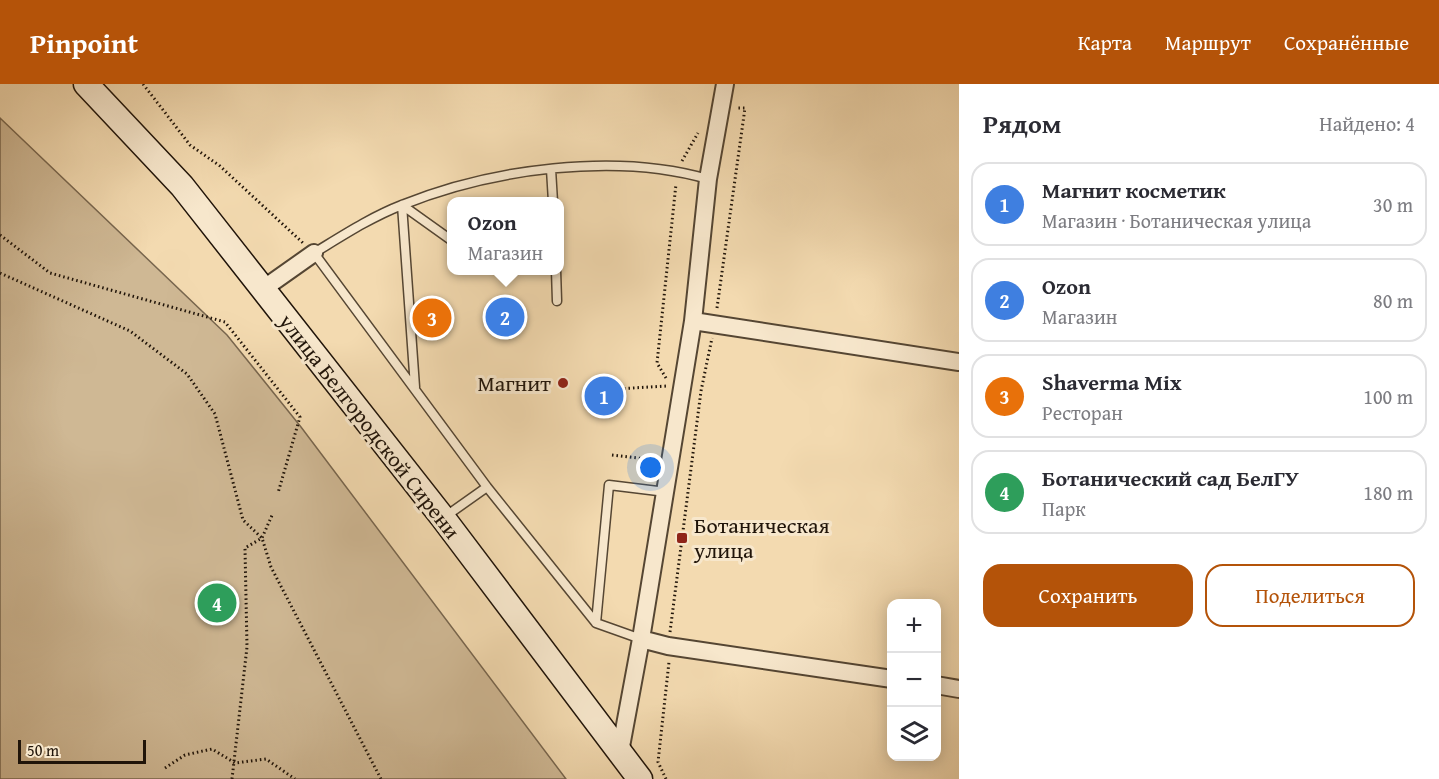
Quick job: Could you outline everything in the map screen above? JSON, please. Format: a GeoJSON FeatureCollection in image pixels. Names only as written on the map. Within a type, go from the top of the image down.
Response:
{"type":"FeatureCollection","features":[{"type":"Feature","properties":{"kind":"main road","name":"улица Белгородской Сирени"},"geometry":{"type":"LineString","coordinates":[[87,84],[182,186],[443,518],[640,779]]}},
{"type":"Feature","properties":{"kind":"street"},"geometry":{"type":"LineString","coordinates":[[620,752],[666,492],[663,460],[693,321],[708,179],[725,84]]}},
{"type":"Feature","properties":{"kind":"street"},"geometry":{"type":"LineString","coordinates":[[263,289],[314,253]]}},
{"type":"Feature","properties":{"kind":"street"},"geometry":{"type":"LineString","coordinates":[[693,321],[959,362]]}},
{"type":"Feature","properties":{"kind":"street"},"geometry":{"type":"LineString","coordinates":[[641,639],[668,646],[887,678]]}},
{"type":"Feature","properties":{"kind":"street"},"geometry":{"type":"LineString","coordinates":[[941,687],[959,689]]}},
{"type":"Feature","properties":{"kind":"lane"},"geometry":{"type":"LineString","coordinates":[[641,639],[596,623],[487,487],[314,253],[402,205],[473,182],[551,168],[622,167],[677,170],[708,179]]}},
{"type":"Feature","properties":{"kind":"lane"},"geometry":{"type":"LineString","coordinates":[[551,168],[553,197]]}},
{"type":"Feature","properties":{"kind":"lane"},"geometry":{"type":"LineString","coordinates":[[402,205],[447,237]]}},
{"type":"Feature","properties":{"kind":"lane"},"geometry":{"type":"LineString","coordinates":[[402,205],[415,389]]}},
{"type":"Feature","properties":{"kind":"lane"},"geometry":{"type":"LineString","coordinates":[[556,275],[557,301]]}},
{"type":"Feature","properties":{"kind":"lane"},"geometry":{"type":"LineString","coordinates":[[596,623],[609,485],[666,492]]}},
{"type":"Feature","properties":{"kind":"lane"},"geometry":{"type":"LineString","coordinates":[[443,518],[487,487]]}},
{"type":"Feature","properties":{"kind":"path"},"geometry":{"type":"LineString","coordinates":[[143,84],[190,145],[220,166],[314,253]]}},
{"type":"Feature","properties":{"kind":"path"},"geometry":{"type":"LineString","coordinates":[[666,779],[658,762],[669,667],[668,646],[701,391],[715,324],[745,108]]}},
{"type":"Feature","properties":{"kind":"path"},"geometry":{"type":"LineString","coordinates":[[668,396],[670,385],[657,363],[677,170],[698,135],[700,124]]}},
{"type":"Feature","properties":{"kind":"path"},"geometry":{"type":"LineString","coordinates":[[0,235],[50,273],[225,322],[300,417],[278,493]]}},
{"type":"Feature","properties":{"kind":"path"},"geometry":{"type":"LineString","coordinates":[[0,273],[130,331],[187,374],[215,414],[243,520],[262,538],[271,567],[381,779]]}},
{"type":"Feature","properties":{"kind":"path"},"geometry":{"type":"LineString","coordinates":[[615,389],[670,385]]}},
{"type":"Feature","properties":{"kind":"path"},"geometry":{"type":"LineString","coordinates":[[657,449],[663,460]]}},
{"type":"Feature","properties":{"kind":"path"},"geometry":{"type":"LineString","coordinates":[[612,455],[663,460]]}},
{"type":"Feature","properties":{"kind":"path"},"geometry":{"type":"LineString","coordinates":[[232,779],[247,647],[245,548],[262,538],[273,513]]}},
{"type":"Feature","properties":{"kind":"path"},"geometry":{"type":"LineString","coordinates":[[165,768],[185,755],[212,749],[235,763],[266,759],[295,779]]}},
{"type":"Feature","properties":{"kind":"shaded area"},"geometry":{"type":"Polygon","coordinates":[[[0,118],[227,335],[301,427],[566,779],[0,779],[0,118]]]}},
{"type":"Feature","properties":{"kind":"place","name":"Ozon"},"geometry":{"type":"Point","coordinates":[505,317]}},
{"type":"Feature","properties":{"kind":"place","name":"Shaverma Mix"},"geometry":{"type":"Point","coordinates":[432,318]}},
{"type":"Feature","properties":{"kind":"place","name":"Магнит"},"geometry":{"type":"Point","coordinates":[563,383]}},
{"type":"Feature","properties":{"kind":"place","name":"Магнит косметик"},"geometry":{"type":"Point","coordinates":[604,396]}},
{"type":"Feature","properties":{"kind":"place","name":"Ботаническая улица"},"geometry":{"type":"Point","coordinates":[682,538]}},
{"type":"Feature","properties":{"kind":"place","name":"Ботанический сад БелГУ"},"geometry":{"type":"Point","coordinates":[217,603]}}]}
